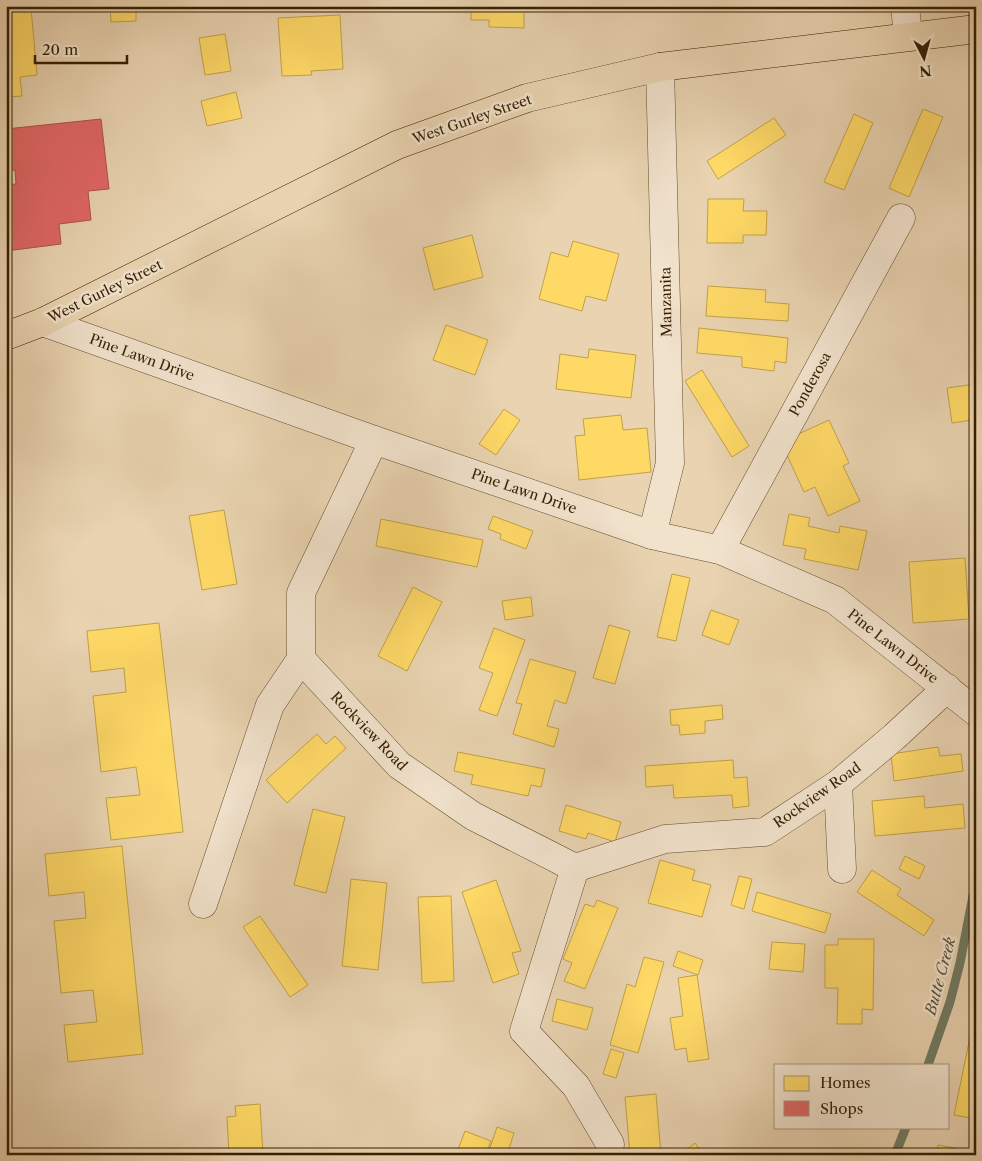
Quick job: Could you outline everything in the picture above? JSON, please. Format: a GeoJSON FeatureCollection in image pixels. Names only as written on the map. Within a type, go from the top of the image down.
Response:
{"type":"FeatureCollection","features":[{"type":"Feature","properties":{"kind":"main road","name":"West Gurley Street"},"geometry":{"type":"LineString","coordinates":[[6,336],[42,322],[397,145],[527,98],[660,67],[976,29]]}},
{"type":"Feature","properties":{"kind":"street"},"geometry":{"type":"LineString","coordinates":[[905,6],[908,36]]}},
{"type":"Feature","properties":{"kind":"street","name":"Manzanita"},"geometry":{"type":"LineString","coordinates":[[652,535],[670,463],[660,67]]}},
{"type":"Feature","properties":{"kind":"street","name":"Ponderosa"},"geometry":{"type":"LineString","coordinates":[[720,550],[901,218]]}},
{"type":"Feature","properties":{"kind":"street","name":"Pine Lawn Drive"},"geometry":{"type":"LineString","coordinates":[[42,322],[374,440],[652,535],[720,550],[835,600],[976,712]]}},
{"type":"Feature","properties":{"kind":"street"},"geometry":{"type":"LineString","coordinates":[[203,904],[270,705],[301,659],[301,593],[374,440]]}},
{"type":"Feature","properties":{"kind":"street","name":"Rockview Road"},"geometry":{"type":"LineString","coordinates":[[301,659],[399,765],[473,816],[575,868],[665,839],[765,832],[838,784],[894,737],[946,688]]}},
{"type":"Feature","properties":{"kind":"street"},"geometry":{"type":"LineString","coordinates":[[838,784],[842,869]]}},
{"type":"Feature","properties":{"kind":"street"},"geometry":{"type":"LineString","coordinates":[[575,868],[524,1031],[576,1086],[610,1144],[608,1155]]}},
{"type":"Feature","properties":{"kind":"building: Homes"},"geometry":{"type":"Polygon","coordinates":[[[6,6],[9,6],[10,10],[31,8],[37,75],[20,77],[22,96],[6,97],[6,6]]]}},
{"type":"Feature","properties":{"kind":"building: Homes"},"geometry":{"type":"Polygon","coordinates":[[[110,6],[144,6],[136,7],[136,21],[111,22],[110,6]]]}},
{"type":"Feature","properties":{"kind":"building: Homes"},"geometry":{"type":"Polygon","coordinates":[[[471,6],[524,6],[524,28],[489,27],[489,20],[471,20],[471,6]]]}},
{"type":"Feature","properties":{"kind":"building: Homes"},"geometry":{"type":"Polygon","coordinates":[[[340,15],[343,69],[311,71],[312,75],[282,76],[278,18],[340,15]]]}},
{"type":"Feature","properties":{"kind":"building: Homes"},"geometry":{"type":"Polygon","coordinates":[[[225,34],[231,71],[205,75],[199,38],[225,34]]]}},
{"type":"Feature","properties":{"kind":"building: Homes"},"geometry":{"type":"Polygon","coordinates":[[[236,92],[242,118],[207,126],[201,101],[236,92]]]}},
{"type":"Feature","properties":{"kind":"building: Homes"},"geometry":{"type":"Polygon","coordinates":[[[923,109],[943,117],[909,197],[889,188],[923,109]]]}},
{"type":"Feature","properties":{"kind":"building: Homes"},"geometry":{"type":"Polygon","coordinates":[[[854,114],[873,123],[844,190],[824,182],[854,114]]]}},
{"type":"Feature","properties":{"kind":"building: Homes"},"geometry":{"type":"Polygon","coordinates":[[[774,118],[786,135],[718,179],[707,161],[774,118]]]}},
{"type":"Feature","properties":{"kind":"building: Homes"},"geometry":{"type":"Polygon","coordinates":[[[708,199],[744,199],[743,211],[767,211],[766,235],[743,235],[743,243],[707,243],[708,199]]]}},
{"type":"Feature","properties":{"kind":"building: Homes"},"geometry":{"type":"Polygon","coordinates":[[[472,235],[483,277],[434,290],[423,248],[472,235]]]}},
{"type":"Feature","properties":{"kind":"building: Homes"},"geometry":{"type":"Polygon","coordinates":[[[573,241],[619,254],[606,301],[586,296],[582,311],[539,299],[551,252],[568,257],[573,241]]]}},
{"type":"Feature","properties":{"kind":"building: Homes"},"geometry":{"type":"Polygon","coordinates":[[[708,286],[766,290],[765,302],[789,304],[788,321],[706,316],[708,286]]]}},
{"type":"Feature","properties":{"kind":"building: Homes"},"geometry":{"type":"Polygon","coordinates":[[[446,325],[488,340],[475,375],[433,360],[446,325]]]}},
{"type":"Feature","properties":{"kind":"building: Homes"},"geometry":{"type":"Polygon","coordinates":[[[699,328],[788,338],[786,363],[775,361],[774,371],[742,367],[742,357],[697,353],[699,328]]]}},
{"type":"Feature","properties":{"kind":"building: Homes"},"geometry":{"type":"Polygon","coordinates":[[[589,349],[636,355],[631,398],[556,389],[560,354],[588,358],[589,349]]]}},
{"type":"Feature","properties":{"kind":"building: Homes"},"geometry":{"type":"Polygon","coordinates":[[[702,370],[749,446],[732,457],[685,381],[702,370]]]}},
{"type":"Feature","properties":{"kind":"building: Homes"},"geometry":{"type":"Polygon","coordinates":[[[976,384],[976,433],[974,433],[972,420],[952,423],[947,388],[976,384]]]}},
{"type":"Feature","properties":{"kind":"building: Homes"},"geometry":{"type":"Polygon","coordinates":[[[504,409],[520,420],[496,455],[479,444],[504,409]]]}},
{"type":"Feature","properties":{"kind":"building: Homes"},"geometry":{"type":"Polygon","coordinates":[[[621,415],[623,430],[647,428],[651,472],[579,480],[575,436],[585,435],[583,419],[621,415]]]}},
{"type":"Feature","properties":{"kind":"building: Homes"},"geometry":{"type":"Polygon","coordinates":[[[829,420],[849,463],[843,466],[860,501],[828,516],[815,487],[804,492],[781,442],[829,420]]]}},
{"type":"Feature","properties":{"kind":"building: Homes"},"geometry":{"type":"Polygon","coordinates":[[[224,510],[237,584],[202,590],[189,516],[224,510]]]}},
{"type":"Feature","properties":{"kind":"building: Homes"},"geometry":{"type":"Polygon","coordinates":[[[789,514],[810,518],[808,526],[839,533],[840,526],[867,531],[858,570],[804,559],[806,549],[783,545],[789,514]]]}},
{"type":"Feature","properties":{"kind":"building: Homes"},"geometry":{"type":"Polygon","coordinates":[[[493,516],[533,531],[526,549],[500,539],[501,534],[488,529],[493,516]]]}},
{"type":"Feature","properties":{"kind":"building: Homes"},"geometry":{"type":"Polygon","coordinates":[[[381,519],[483,540],[477,567],[376,546],[381,519]]]}},
{"type":"Feature","properties":{"kind":"building: Homes"},"geometry":{"type":"Polygon","coordinates":[[[965,558],[969,619],[913,623],[909,562],[965,558]]]}},
{"type":"Feature","properties":{"kind":"building: Homes"},"geometry":{"type":"Polygon","coordinates":[[[672,574],[690,578],[676,641],[657,637],[672,574]]]}},
{"type":"Feature","properties":{"kind":"building: Homes"},"geometry":{"type":"Polygon","coordinates":[[[413,587],[442,602],[407,671],[378,656],[413,587]]]}},
{"type":"Feature","properties":{"kind":"building: Homes"},"geometry":{"type":"Polygon","coordinates":[[[531,597],[533,616],[505,620],[502,601],[531,597]]]}},
{"type":"Feature","properties":{"kind":"building: Homes"},"geometry":{"type":"Polygon","coordinates":[[[711,610],[739,620],[729,645],[702,635],[711,610]]]}},
{"type":"Feature","properties":{"kind":"building: Homes"},"geometry":{"type":"Polygon","coordinates":[[[159,623],[183,832],[111,840],[106,798],[140,795],[136,767],[101,772],[93,696],[126,692],[124,668],[91,672],[87,631],[159,623]]]}},
{"type":"Feature","properties":{"kind":"building: Homes"},"geometry":{"type":"Polygon","coordinates":[[[609,625],[630,631],[615,684],[593,678],[609,625]]]}},
{"type":"Feature","properties":{"kind":"building: Homes"},"geometry":{"type":"Polygon","coordinates":[[[494,628],[525,640],[497,716],[479,710],[493,673],[479,668],[494,628]]]}},
{"type":"Feature","properties":{"kind":"building: Homes"},"geometry":{"type":"Polygon","coordinates":[[[530,659],[576,672],[566,704],[555,700],[547,726],[559,729],[554,747],[513,734],[522,704],[516,703],[530,659]]]}},
{"type":"Feature","properties":{"kind":"building: Homes"},"geometry":{"type":"Polygon","coordinates":[[[722,705],[723,719],[705,721],[705,733],[680,735],[679,725],[671,725],[670,710],[722,705]]]}},
{"type":"Feature","properties":{"kind":"building: Homes"},"geometry":{"type":"Polygon","coordinates":[[[317,734],[326,744],[335,736],[346,748],[287,803],[266,780],[317,734]]]}},
{"type":"Feature","properties":{"kind":"building: Homes"},"geometry":{"type":"Polygon","coordinates":[[[938,747],[940,756],[961,754],[963,771],[894,781],[891,754],[938,747]]]}},
{"type":"Feature","properties":{"kind":"building: Homes"},"geometry":{"type":"Polygon","coordinates":[[[458,752],[545,769],[541,787],[531,785],[528,796],[471,784],[473,775],[454,771],[458,752]]]}},
{"type":"Feature","properties":{"kind":"building: Homes"},"geometry":{"type":"Polygon","coordinates":[[[733,760],[734,778],[747,777],[749,806],[733,808],[732,795],[674,798],[673,785],[646,787],[645,766],[733,760]]]}},
{"type":"Feature","properties":{"kind":"building: Homes"},"geometry":{"type":"Polygon","coordinates":[[[924,796],[925,808],[963,804],[965,828],[875,836],[872,801],[924,796]]]}},
{"type":"Feature","properties":{"kind":"building: Homes"},"geometry":{"type":"Polygon","coordinates":[[[566,805],[621,822],[615,842],[588,833],[586,839],[559,831],[566,805]]]}},
{"type":"Feature","properties":{"kind":"building: Homes"},"geometry":{"type":"Polygon","coordinates":[[[313,809],[345,817],[326,893],[294,885],[313,809]]]}},
{"type":"Feature","properties":{"kind":"building: Homes"},"geometry":{"type":"Polygon","coordinates":[[[122,846],[143,1054],[68,1062],[64,1025],[97,1022],[93,990],[61,993],[54,921],[86,918],[84,892],[49,896],[45,854],[122,846]]]}},
{"type":"Feature","properties":{"kind":"building: Homes"},"geometry":{"type":"Polygon","coordinates":[[[905,856],[925,866],[919,879],[899,869],[905,856]]]}},
{"type":"Feature","properties":{"kind":"building: Homes"},"geometry":{"type":"Polygon","coordinates":[[[660,860],[695,870],[692,880],[711,885],[702,917],[648,903],[660,860]]]}},
{"type":"Feature","properties":{"kind":"building: Homes"},"geometry":{"type":"Polygon","coordinates":[[[872,870],[901,889],[897,895],[934,920],[924,936],[857,892],[872,870]]]}},
{"type":"Feature","properties":{"kind":"building: Homes"},"geometry":{"type":"Polygon","coordinates":[[[739,876],[752,879],[744,909],[731,905],[739,876]]]}},
{"type":"Feature","properties":{"kind":"building: Homes"},"geometry":{"type":"Polygon","coordinates":[[[351,879],[387,883],[378,970],[342,966],[351,879]]]}},
{"type":"Feature","properties":{"kind":"building: Homes"},"geometry":{"type":"Polygon","coordinates":[[[496,880],[521,951],[512,953],[519,974],[493,983],[462,892],[496,880]]]}},
{"type":"Feature","properties":{"kind":"building: Homes"},"geometry":{"type":"Polygon","coordinates":[[[757,892],[831,914],[825,933],[752,911],[757,892]]]}},
{"type":"Feature","properties":{"kind":"building: Homes"},"geometry":{"type":"Polygon","coordinates":[[[451,896],[454,981],[422,983],[418,897],[451,896]]]}},
{"type":"Feature","properties":{"kind":"building: Homes"},"geometry":{"type":"Polygon","coordinates":[[[597,900],[618,908],[585,989],[564,981],[572,963],[563,959],[585,904],[594,907],[597,900]]]}},
{"type":"Feature","properties":{"kind":"building: Homes"},"geometry":{"type":"Polygon","coordinates":[[[260,916],[308,985],[290,997],[243,927],[260,916]]]}},
{"type":"Feature","properties":{"kind":"building: Homes"},"geometry":{"type":"Polygon","coordinates":[[[838,939],[874,939],[873,1010],[862,1009],[862,1024],[837,1024],[838,988],[825,988],[825,945],[838,945],[838,939]]]}},
{"type":"Feature","properties":{"kind":"building: Homes"},"geometry":{"type":"Polygon","coordinates":[[[772,942],[805,944],[803,972],[769,969],[772,942]]]}},
{"type":"Feature","properties":{"kind":"building: Homes"},"geometry":{"type":"Polygon","coordinates":[[[678,951],[703,960],[698,975],[673,966],[678,951]]]}},
{"type":"Feature","properties":{"kind":"building: Homes"},"geometry":{"type":"Polygon","coordinates":[[[644,957],[664,962],[638,1053],[610,1045],[627,984],[635,987],[644,957]]]}},
{"type":"Feature","properties":{"kind":"building: Homes"},"geometry":{"type":"Polygon","coordinates":[[[697,975],[709,1059],[688,1062],[686,1048],[675,1050],[670,1018],[683,1016],[678,978],[697,975]]]}},
{"type":"Feature","properties":{"kind":"building: Homes"},"geometry":{"type":"Polygon","coordinates":[[[557,999],[593,1008],[587,1030],[552,1021],[557,999]]]}},
{"type":"Feature","properties":{"kind":"building: Homes"},"geometry":{"type":"Polygon","coordinates":[[[970,1037],[976,1039],[976,1119],[954,1115],[970,1037]]]}},
{"type":"Feature","properties":{"kind":"building: Homes"},"geometry":{"type":"Polygon","coordinates":[[[611,1049],[624,1053],[616,1078],[603,1074],[611,1049]]]}},
{"type":"Feature","properties":{"kind":"building: Homes"},"geometry":{"type":"Polygon","coordinates":[[[656,1094],[661,1155],[630,1155],[625,1097],[656,1094]]]}},
{"type":"Feature","properties":{"kind":"building: Homes"},"geometry":{"type":"Polygon","coordinates":[[[260,1104],[263,1155],[229,1155],[227,1117],[236,1116],[235,1106],[260,1104]]]}},
{"type":"Feature","properties":{"kind":"building: Homes"},"geometry":{"type":"Polygon","coordinates":[[[497,1127],[514,1133],[507,1155],[489,1151],[497,1127]]]}},
{"type":"Feature","properties":{"kind":"building: Homes"},"geometry":{"type":"Polygon","coordinates":[[[465,1131],[491,1141],[485,1155],[456,1155],[465,1131]]]}},
{"type":"Feature","properties":{"kind":"building: Homes"},"geometry":{"type":"Polygon","coordinates":[[[695,1143],[703,1155],[679,1155],[690,1147],[695,1143]]]}},
{"type":"Feature","properties":{"kind":"building: Homes"},"geometry":{"type":"Polygon","coordinates":[[[938,1145],[955,1148],[954,1155],[936,1155],[938,1145]]]}},
{"type":"Feature","properties":{"kind":"building: Shops"},"geometry":{"type":"Polygon","coordinates":[[[101,119],[109,189],[88,191],[91,220],[59,224],[61,244],[6,251],[6,185],[16,184],[15,170],[6,171],[6,129],[101,119]]]}},
{"type":"Feature","properties":{"kind":"waterway","name":"Butte Creek"},"geometry":{"type":"LineString","coordinates":[[928,1064],[950,1002],[960,963],[973,896],[976,893]]}},
{"type":"Feature","properties":{"kind":"waterway","name":"Butte Creek"},"geometry":{"type":"LineString","coordinates":[[895,1155],[906,1128]]}}]}
